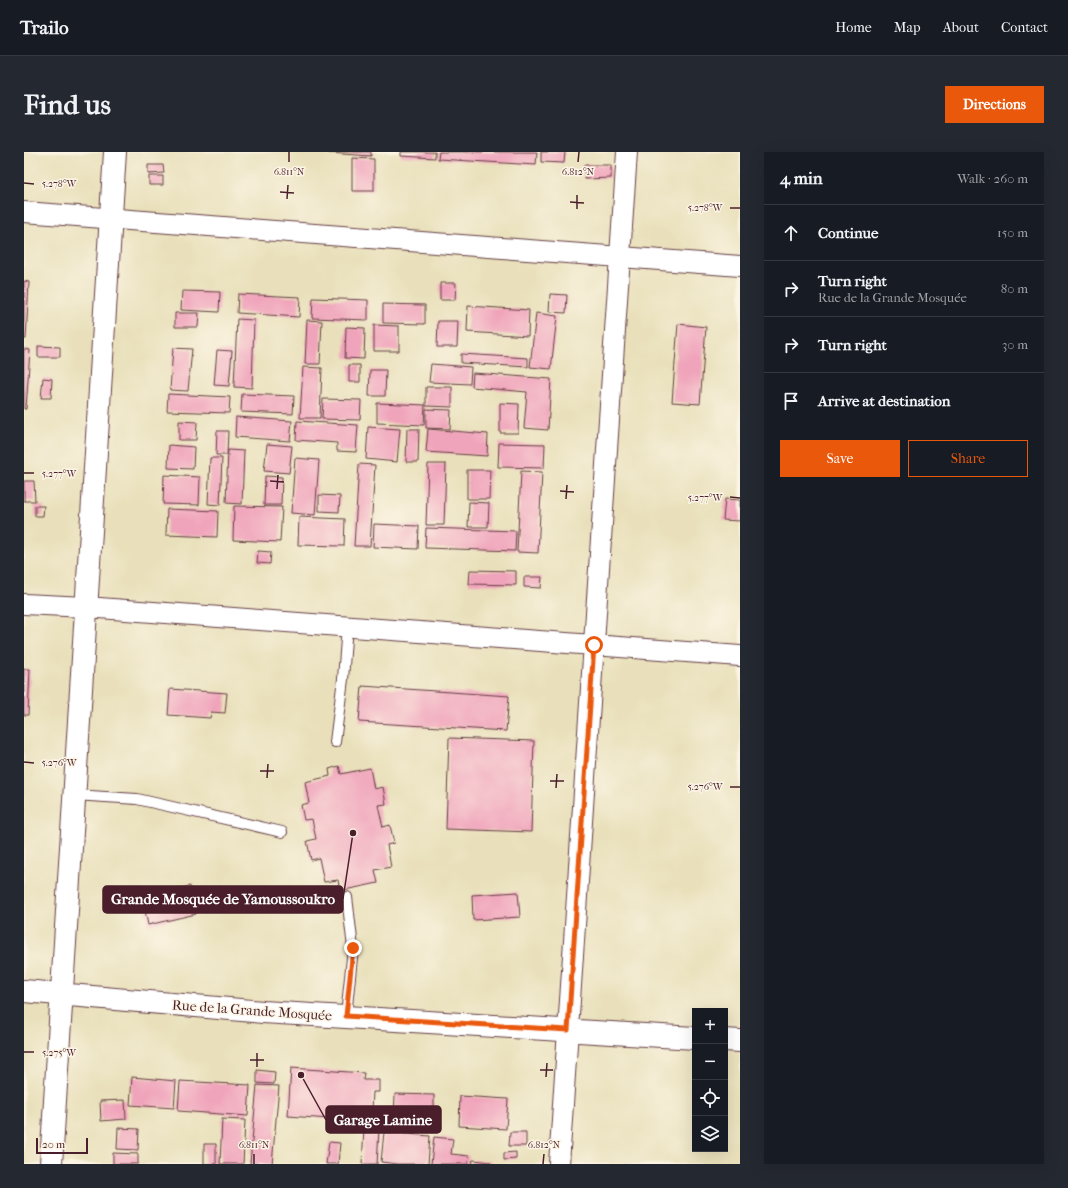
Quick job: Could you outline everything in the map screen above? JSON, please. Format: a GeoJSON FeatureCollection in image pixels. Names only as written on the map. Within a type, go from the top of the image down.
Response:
{"type":"FeatureCollection","features":[{"type":"Feature","properties":{"kind":"street"},"geometry":{"type":"LineString","coordinates":[[51,1164],[115,152]]}},
{"type":"Feature","properties":{"kind":"street"},"geometry":{"type":"LineString","coordinates":[[559,1164],[628,152]]}},
{"type":"Feature","properties":{"kind":"street"},"geometry":{"type":"LineString","coordinates":[[24,212],[740,266]]}},
{"type":"Feature","properties":{"kind":"street"},"geometry":{"type":"LineString","coordinates":[[24,604],[86,607],[740,656]]}},
{"type":"Feature","properties":{"kind":"street","name":"Rue de la Grande Mosquée"},"geometry":{"type":"LineString","coordinates":[[24,991],[263,1012],[692,1038]]}},
{"type":"Feature","properties":{"kind":"street"},"geometry":{"type":"LineString","coordinates":[[728,1040],[740,1041]]}},
{"type":"Feature","properties":{"kind":"lane"},"geometry":{"type":"LineString","coordinates":[[335,742],[343,679],[347,626]]}},
{"type":"Feature","properties":{"kind":"lane"},"geometry":{"type":"LineString","coordinates":[[74,795],[137,799],[282,832]]}},
{"type":"Feature","properties":{"kind":"lane"},"geometry":{"type":"LineString","coordinates":[[346,1016],[353,948],[347,897]]}},
{"type":"Feature","properties":{"kind":"building"},"geometry":{"type":"Polygon","coordinates":[[[371,152],[371,156],[328,153],[371,152]]]}},
{"type":"Feature","properties":{"kind":"building"},"geometry":{"type":"Polygon","coordinates":[[[401,152],[435,152],[435,158],[401,156],[401,152]]]}},
{"type":"Feature","properties":{"kind":"building"},"geometry":{"type":"Polygon","coordinates":[[[439,152],[537,152],[536,165],[438,159],[439,152]]]}},
{"type":"Feature","properties":{"kind":"building"},"geometry":{"type":"Polygon","coordinates":[[[541,152],[565,152],[564,163],[541,162],[541,152]]]}},
{"type":"Feature","properties":{"kind":"building"},"geometry":{"type":"Polygon","coordinates":[[[352,158],[374,159],[374,191],[352,191],[352,158]]]}},
{"type":"Feature","properties":{"kind":"building"},"geometry":{"type":"Polygon","coordinates":[[[148,165],[163,165],[164,173],[148,174],[148,165]]]}},
{"type":"Feature","properties":{"kind":"building"},"geometry":{"type":"Polygon","coordinates":[[[584,165],[611,165],[611,178],[585,179],[584,165]]]}},
{"type":"Feature","properties":{"kind":"building"},"geometry":{"type":"Polygon","coordinates":[[[149,176],[163,176],[163,185],[149,185],[149,176]]]}},
{"type":"Feature","properties":{"kind":"building"},"geometry":{"type":"Polygon","coordinates":[[[24,281],[29,282],[26,339],[24,339],[24,281]]]}},
{"type":"Feature","properties":{"kind":"building"},"geometry":{"type":"Polygon","coordinates":[[[440,283],[456,283],[455,300],[440,300],[440,283]]]}},
{"type":"Feature","properties":{"kind":"building"},"geometry":{"type":"Polygon","coordinates":[[[182,291],[220,292],[219,312],[181,310],[182,291]]]}},
{"type":"Feature","properties":{"kind":"building"},"geometry":{"type":"Polygon","coordinates":[[[238,294],[300,297],[299,317],[237,313],[238,294]]]}},
{"type":"Feature","properties":{"kind":"building"},"geometry":{"type":"Polygon","coordinates":[[[550,294],[567,295],[566,313],[549,312],[550,294]]]}},
{"type":"Feature","properties":{"kind":"building"},"geometry":{"type":"Polygon","coordinates":[[[313,298],[368,300],[368,320],[312,318],[313,298]]]}},
{"type":"Feature","properties":{"kind":"building"},"geometry":{"type":"Polygon","coordinates":[[[383,304],[425,305],[425,324],[383,323],[383,304]]]}},
{"type":"Feature","properties":{"kind":"building"},"geometry":{"type":"Polygon","coordinates":[[[468,306],[529,310],[528,336],[467,332],[468,306]]]}},
{"type":"Feature","properties":{"kind":"building"},"geometry":{"type":"Polygon","coordinates":[[[175,313],[199,313],[198,327],[175,327],[175,313]]]}},
{"type":"Feature","properties":{"kind":"building"},"geometry":{"type":"Polygon","coordinates":[[[536,313],[557,316],[551,369],[530,367],[536,313]]]}},
{"type":"Feature","properties":{"kind":"building"},"geometry":{"type":"Polygon","coordinates":[[[237,319],[254,320],[252,388],[234,387],[237,319]]]}},
{"type":"Feature","properties":{"kind":"building"},"geometry":{"type":"Polygon","coordinates":[[[307,320],[322,321],[320,364],[305,364],[307,320]]]}},
{"type":"Feature","properties":{"kind":"building"},"geometry":{"type":"Polygon","coordinates":[[[438,321],[458,321],[457,347],[437,347],[438,321]]]}},
{"type":"Feature","properties":{"kind":"building"},"geometry":{"type":"Polygon","coordinates":[[[678,324],[706,327],[700,404],[672,402],[678,324]]]}},
{"type":"Feature","properties":{"kind":"building"},"geometry":{"type":"Polygon","coordinates":[[[374,325],[399,326],[399,351],[374,351],[374,325]]]}},
{"type":"Feature","properties":{"kind":"building"},"geometry":{"type":"Polygon","coordinates":[[[346,327],[365,328],[364,359],[345,358],[346,327]]]}},
{"type":"Feature","properties":{"kind":"building"},"geometry":{"type":"Polygon","coordinates":[[[38,346],[60,347],[60,357],[38,357],[38,346]]]}},
{"type":"Feature","properties":{"kind":"building"},"geometry":{"type":"Polygon","coordinates":[[[173,348],[192,349],[188,391],[170,390],[173,348]]]}},
{"type":"Feature","properties":{"kind":"building"},"geometry":{"type":"Polygon","coordinates":[[[24,349],[30,350],[26,409],[24,409],[24,349]]]}},
{"type":"Feature","properties":{"kind":"building"},"geometry":{"type":"Polygon","coordinates":[[[217,350],[232,351],[229,386],[214,385],[217,350]]]}},
{"type":"Feature","properties":{"kind":"building"},"geometry":{"type":"Polygon","coordinates":[[[461,354],[528,358],[528,367],[461,363],[461,354]]]}},
{"type":"Feature","properties":{"kind":"building"},"geometry":{"type":"Polygon","coordinates":[[[431,364],[471,367],[470,384],[429,382],[431,364]]]}},
{"type":"Feature","properties":{"kind":"building"},"geometry":{"type":"Polygon","coordinates":[[[349,365],[360,365],[360,382],[349,382],[349,365]]]}},
{"type":"Feature","properties":{"kind":"building"},"geometry":{"type":"Polygon","coordinates":[[[303,367],[322,368],[320,418],[300,418],[303,367]]]}},
{"type":"Feature","properties":{"kind":"building"},"geometry":{"type":"Polygon","coordinates":[[[370,370],[386,370],[385,396],[369,396],[370,370]]]}},
{"type":"Feature","properties":{"kind":"building"},"geometry":{"type":"Polygon","coordinates":[[[473,373],[551,379],[548,430],[524,428],[527,392],[472,387],[473,373]]]}},
{"type":"Feature","properties":{"kind":"building"},"geometry":{"type":"Polygon","coordinates":[[[43,378],[52,379],[51,398],[41,398],[43,378]]]}},
{"type":"Feature","properties":{"kind":"building"},"geometry":{"type":"Polygon","coordinates":[[[426,387],[452,387],[452,407],[426,406],[426,387]]]}},
{"type":"Feature","properties":{"kind":"building"},"geometry":{"type":"Polygon","coordinates":[[[168,394],[230,397],[229,413],[167,411],[168,394]]]}},
{"type":"Feature","properties":{"kind":"building"},"geometry":{"type":"Polygon","coordinates":[[[242,394],[294,396],[293,414],[241,412],[242,394]]]}},
{"type":"Feature","properties":{"kind":"building"},"geometry":{"type":"Polygon","coordinates":[[[323,399],[361,400],[360,420],[322,419],[323,399]]]}},
{"type":"Feature","properties":{"kind":"building"},"geometry":{"type":"Polygon","coordinates":[[[377,403],[425,405],[424,425],[377,423],[377,403]]]}},
{"type":"Feature","properties":{"kind":"building"},"geometry":{"type":"Polygon","coordinates":[[[500,403],[519,404],[518,433],[500,433],[500,403]]]}},
{"type":"Feature","properties":{"kind":"building"},"geometry":{"type":"Polygon","coordinates":[[[426,409],[451,410],[450,429],[426,428],[426,409]]]}},
{"type":"Feature","properties":{"kind":"building"},"geometry":{"type":"Polygon","coordinates":[[[236,417],[292,421],[290,441],[235,437],[236,417]]]}},
{"type":"Feature","properties":{"kind":"building"},"geometry":{"type":"Polygon","coordinates":[[[179,421],[197,422],[196,440],[179,440],[179,421]]]}},
{"type":"Feature","properties":{"kind":"building"},"geometry":{"type":"Polygon","coordinates":[[[297,421],[358,425],[356,452],[337,451],[337,443],[296,440],[297,421]]]}},
{"type":"Feature","properties":{"kind":"building"},"geometry":{"type":"Polygon","coordinates":[[[368,427],[400,429],[397,462],[366,459],[368,427]]]}},
{"type":"Feature","properties":{"kind":"building"},"geometry":{"type":"Polygon","coordinates":[[[407,429],[419,429],[418,462],[406,462],[407,429]]]}},
{"type":"Feature","properties":{"kind":"building"},"geometry":{"type":"Polygon","coordinates":[[[428,429],[488,434],[487,456],[426,452],[428,429]]]}},
{"type":"Feature","properties":{"kind":"building"},"geometry":{"type":"Polygon","coordinates":[[[217,431],[228,431],[227,455],[216,455],[217,431]]]}},
{"type":"Feature","properties":{"kind":"building"},"geometry":{"type":"Polygon","coordinates":[[[499,443],[545,444],[544,468],[498,467],[499,443]]]}},
{"type":"Feature","properties":{"kind":"building"},"geometry":{"type":"Polygon","coordinates":[[[267,444],[292,446],[289,473],[264,471],[267,444]]]}},
{"type":"Feature","properties":{"kind":"building"},"geometry":{"type":"Polygon","coordinates":[[[169,445],[194,447],[193,469],[168,468],[169,445]]]}},
{"type":"Feature","properties":{"kind":"building"},"geometry":{"type":"Polygon","coordinates":[[[228,450],[244,451],[242,504],[226,503],[228,450]]]}},
{"type":"Feature","properties":{"kind":"building"},"geometry":{"type":"Polygon","coordinates":[[[210,458],[222,458],[220,505],[208,504],[210,458]]]}},
{"type":"Feature","properties":{"kind":"building"},"geometry":{"type":"Polygon","coordinates":[[[295,458],[319,460],[315,515],[291,513],[295,458]]]}},
{"type":"Feature","properties":{"kind":"building"},"geometry":{"type":"Polygon","coordinates":[[[359,464],[375,465],[370,546],[354,546],[359,464]]]}},
{"type":"Feature","properties":{"kind":"building"},"geometry":{"type":"Polygon","coordinates":[[[428,464],[446,464],[444,525],[426,525],[428,464]]]}},
{"type":"Feature","properties":{"kind":"building"},"geometry":{"type":"Polygon","coordinates":[[[467,470],[490,470],[489,499],[467,499],[467,470]]]}},
{"type":"Feature","properties":{"kind":"building"},"geometry":{"type":"Polygon","coordinates":[[[521,471],[542,472],[538,553],[517,552],[521,471]]]}},
{"type":"Feature","properties":{"kind":"building"},"geometry":{"type":"Polygon","coordinates":[[[164,475],[200,477],[199,505],[163,504],[164,475]]]}},
{"type":"Feature","properties":{"kind":"building"},"geometry":{"type":"Polygon","coordinates":[[[265,476],[282,477],[281,505],[264,505],[265,476]]]}},
{"type":"Feature","properties":{"kind":"building"},"geometry":{"type":"Polygon","coordinates":[[[24,481],[34,481],[35,501],[24,501],[24,481]]]}},
{"type":"Feature","properties":{"kind":"building"},"geometry":{"type":"Polygon","coordinates":[[[319,495],[340,496],[339,512],[319,511],[319,495]]]}},
{"type":"Feature","properties":{"kind":"building"},"geometry":{"type":"Polygon","coordinates":[[[725,499],[740,500],[740,521],[723,520],[725,499]]]}},
{"type":"Feature","properties":{"kind":"building"},"geometry":{"type":"Polygon","coordinates":[[[469,502],[489,503],[488,527],[468,527],[469,502]]]}},
{"type":"Feature","properties":{"kind":"building"},"geometry":{"type":"Polygon","coordinates":[[[35,506],[44,506],[43,516],[35,516],[35,506]]]}},
{"type":"Feature","properties":{"kind":"building"},"geometry":{"type":"Polygon","coordinates":[[[234,506],[282,507],[280,542],[233,540],[234,506]]]}},
{"type":"Feature","properties":{"kind":"building"},"geometry":{"type":"Polygon","coordinates":[[[167,509],[218,511],[217,537],[166,535],[167,509]]]}},
{"type":"Feature","properties":{"kind":"building"},"geometry":{"type":"Polygon","coordinates":[[[299,517],[345,519],[344,546],[298,545],[299,517]]]}},
{"type":"Feature","properties":{"kind":"building"},"geometry":{"type":"Polygon","coordinates":[[[374,524],[419,526],[418,549],[373,547],[374,524]]]}},
{"type":"Feature","properties":{"kind":"building"},"geometry":{"type":"Polygon","coordinates":[[[426,528],[516,531],[515,551],[425,548],[426,528]]]}},
{"type":"Feature","properties":{"kind":"building"},"geometry":{"type":"Polygon","coordinates":[[[258,551],[271,552],[270,564],[257,563],[258,551]]]}},
{"type":"Feature","properties":{"kind":"building"},"geometry":{"type":"Polygon","coordinates":[[[470,570],[516,571],[516,585],[469,584],[470,570]]]}},
{"type":"Feature","properties":{"kind":"building"},"geometry":{"type":"Polygon","coordinates":[[[524,577],[542,577],[541,588],[524,587],[524,577]]]}},
{"type":"Feature","properties":{"kind":"building"},"geometry":{"type":"Polygon","coordinates":[[[24,669],[30,669],[28,715],[24,715],[24,669]]]}},
{"type":"Feature","properties":{"kind":"building"},"geometry":{"type":"Polygon","coordinates":[[[362,686],[509,696],[506,731],[359,722],[362,686]]]}},
{"type":"Feature","properties":{"kind":"building"},"geometry":{"type":"Polygon","coordinates":[[[170,689],[227,693],[225,713],[211,712],[210,718],[168,715],[170,689]]]}},
{"type":"Feature","properties":{"kind":"building"},"geometry":{"type":"Polygon","coordinates":[[[449,738],[534,741],[531,832],[446,829],[449,738]]]}},
{"type":"Feature","properties":{"kind":"building"},"geometry":{"type":"Polygon","coordinates":[[[339,766],[341,774],[370,768],[374,789],[383,787],[386,804],[378,805],[383,827],[390,825],[394,843],[387,845],[391,867],[375,870],[378,883],[340,891],[338,880],[324,882],[319,858],[311,860],[307,841],[316,839],[312,819],[304,820],[301,805],[309,803],[305,782],[330,776],[329,769],[339,766]]]}},
{"type":"Feature","properties":{"kind":"building"},"geometry":{"type":"Polygon","coordinates":[[[190,886],[196,914],[148,925],[145,910],[159,907],[156,894],[190,886]]]}},
{"type":"Feature","properties":{"kind":"building"},"geometry":{"type":"Polygon","coordinates":[[[518,892],[520,917],[473,920],[472,895],[518,892]]]}},
{"type":"Feature","properties":{"kind":"building"},"geometry":{"type":"Polygon","coordinates":[[[291,1068],[364,1073],[363,1080],[379,1080],[379,1092],[373,1092],[372,1110],[366,1110],[365,1125],[337,1123],[338,1108],[331,1107],[330,1119],[288,1116],[291,1068]]]}},
{"type":"Feature","properties":{"kind":"building"},"geometry":{"type":"Polygon","coordinates":[[[257,1070],[275,1072],[274,1084],[257,1083],[257,1070]]]}},
{"type":"Feature","properties":{"kind":"building"},"geometry":{"type":"Polygon","coordinates":[[[132,1077],[176,1081],[174,1108],[130,1105],[132,1077]]]}},
{"type":"Feature","properties":{"kind":"building"},"geometry":{"type":"Polygon","coordinates":[[[180,1081],[250,1085],[248,1116],[178,1111],[180,1081]]]}},
{"type":"Feature","properties":{"kind":"building"},"geometry":{"type":"Polygon","coordinates":[[[257,1085],[279,1086],[272,1164],[250,1164],[257,1085]]]}},
{"type":"Feature","properties":{"kind":"building"},"geometry":{"type":"Polygon","coordinates":[[[395,1094],[434,1095],[434,1121],[394,1120],[395,1094]]]}},
{"type":"Feature","properties":{"kind":"building"},"geometry":{"type":"Polygon","coordinates":[[[460,1096],[508,1099],[506,1129],[459,1126],[460,1096]]]}},
{"type":"Feature","properties":{"kind":"building"},"geometry":{"type":"Polygon","coordinates":[[[125,1100],[126,1119],[101,1121],[100,1101],[125,1100]]]}},
{"type":"Feature","properties":{"kind":"building"},"geometry":{"type":"Polygon","coordinates":[[[222,1119],[245,1120],[243,1164],[220,1164],[222,1119]]]}},
{"type":"Feature","properties":{"kind":"building"},"geometry":{"type":"Polygon","coordinates":[[[118,1128],[139,1129],[138,1150],[117,1149],[118,1128]]]}},
{"type":"Feature","properties":{"kind":"building"},"geometry":{"type":"Polygon","coordinates":[[[364,1128],[379,1129],[377,1164],[362,1164],[364,1128]]]}},
{"type":"Feature","properties":{"kind":"building"},"geometry":{"type":"Polygon","coordinates":[[[384,1132],[430,1136],[428,1164],[397,1164],[381,1162],[384,1132]]]}},
{"type":"Feature","properties":{"kind":"building"},"geometry":{"type":"Polygon","coordinates":[[[510,1132],[526,1132],[526,1146],[509,1146],[510,1132]]]}},
{"type":"Feature","properties":{"kind":"building"},"geometry":{"type":"Polygon","coordinates":[[[434,1137],[453,1139],[451,1154],[469,1156],[468,1164],[431,1164],[434,1137]]]}},
{"type":"Feature","properties":{"kind":"building"},"geometry":{"type":"Polygon","coordinates":[[[329,1142],[340,1143],[338,1164],[326,1164],[329,1142]]]}},
{"type":"Feature","properties":{"kind":"building"},"geometry":{"type":"Polygon","coordinates":[[[204,1144],[216,1144],[216,1164],[204,1164],[204,1144]]]}},
{"type":"Feature","properties":{"kind":"building"},"geometry":{"type":"Polygon","coordinates":[[[516,1152],[516,1159],[504,1160],[504,1153],[516,1152]]]}},
{"type":"Feature","properties":{"kind":"building"},"geometry":{"type":"Polygon","coordinates":[[[113,1153],[138,1154],[138,1164],[113,1164],[113,1153]]]}},
{"type":"Feature","properties":{"kind":"building"},"geometry":{"type":"Polygon","coordinates":[[[473,1160],[491,1162],[491,1164],[472,1164],[473,1160]]]}},
{"type":"Feature","properties":{"kind":"place","name":"Grande Mosquée de Yamoussoukro"},"geometry":{"type":"Point","coordinates":[353,833]}},
{"type":"Feature","properties":{"kind":"place","name":"Garage Lamine"},"geometry":{"type":"Point","coordinates":[301,1075]}},
{"type":"Feature","properties":{"kind":"route"},"geometry":{"type":"LineString","coordinates":[[353,948],[346,1016],[568,1030],[594,645]]}}]}
